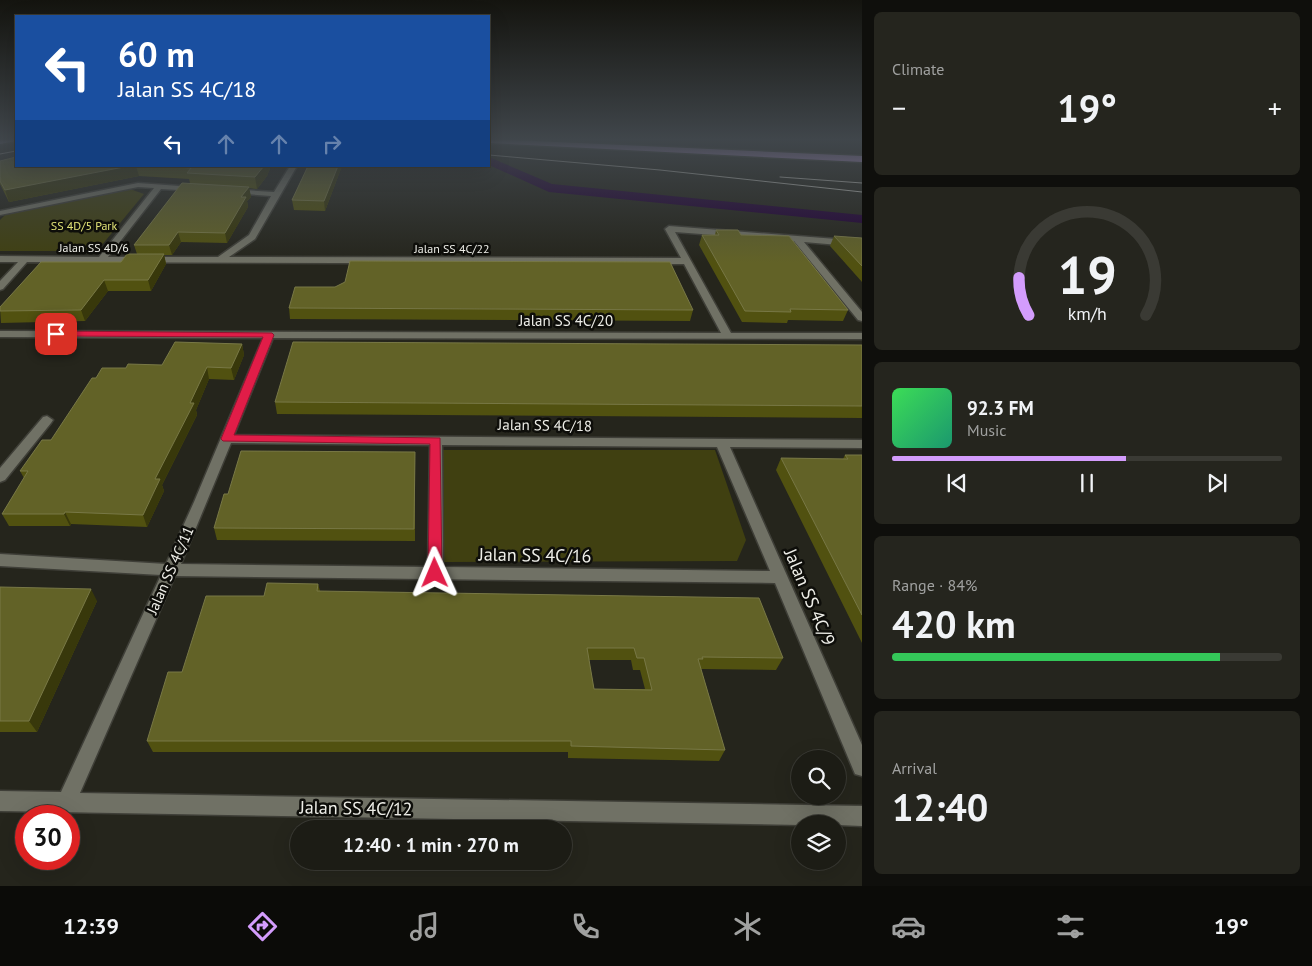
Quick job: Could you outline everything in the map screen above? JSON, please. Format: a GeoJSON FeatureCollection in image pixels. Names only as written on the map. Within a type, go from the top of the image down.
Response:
{"type":"FeatureCollection","features":[{"type":"Feature","properties":{"kind":"street"},"geometry":{"type":"LineString","coordinates":[[218,260],[252,237],[285,180]]}},
{"type":"Feature","properties":{"kind":"street"},"geometry":{"type":"LineString","coordinates":[[0,213],[138,184],[198,189]]}},
{"type":"Feature","properties":{"kind":"street"},"geometry":{"type":"LineString","coordinates":[[102,259],[159,187]]}},
{"type":"Feature","properties":{"kind":"street"},"geometry":{"type":"LineString","coordinates":[[227,191],[276,194]]}},
{"type":"Feature","properties":{"kind":"street"},"geometry":{"type":"LineString","coordinates":[[728,336],[669,229],[862,244]]}},
{"type":"Feature","properties":{"kind":"street"},"geometry":{"type":"LineString","coordinates":[[774,237],[804,246]]}},
{"type":"Feature","properties":{"kind":"street"},"geometry":{"type":"LineString","coordinates":[[797,238],[862,318]]}},
{"type":"Feature","properties":{"kind":"street","name":"Jalan SS 4D/6"},"geometry":{"type":"LineString","coordinates":[[0,259],[218,260]]}},
{"type":"Feature","properties":{"kind":"street"},"geometry":{"type":"LineString","coordinates":[[0,287],[25,259]]}},
{"type":"Feature","properties":{"kind":"street","name":"Jalan SS 4C/22"},"geometry":{"type":"LineString","coordinates":[[218,260],[686,261]]}},
{"type":"Feature","properties":{"kind":"street","name":"Jalan SS 4C/20"},"geometry":{"type":"LineString","coordinates":[[0,334],[862,336]]}},
{"type":"Feature","properties":{"kind":"street","name":"Jalan SS 4C/11"},"geometry":{"type":"LineString","coordinates":[[66,803],[227,439],[269,335]]}},
{"type":"Feature","properties":{"kind":"street"},"geometry":{"type":"LineString","coordinates":[[0,477],[48,420]]}},
{"type":"Feature","properties":{"kind":"street","name":"Jalan SS 4C/18"},"geometry":{"type":"LineString","coordinates":[[227,439],[862,444]]}},
{"type":"Feature","properties":{"kind":"street"},"geometry":{"type":"LineString","coordinates":[[435,573],[436,440]]}},
{"type":"Feature","properties":{"kind":"street","name":"Jalan SS 4C/9"},"geometry":{"type":"LineString","coordinates":[[722,443],[862,767]]}},
{"type":"Feature","properties":{"kind":"street","name":"Jalan SS 4C/16"},"geometry":{"type":"LineString","coordinates":[[0,560],[170,570],[780,577]]}},
{"type":"Feature","properties":{"kind":"street","name":"Jalan SS 4C/12"},"geometry":{"type":"LineString","coordinates":[[0,801],[862,816]]}},
{"type":"Feature","properties":{"kind":"green space","name":"SS 4D/5 Park"},"geometry":{"type":"Polygon","coordinates":[[[130,189],[144,194],[97,251],[0,251],[0,220],[5,215],[130,189]]]}},
{"type":"Feature","properties":{"kind":"green space"},"geometry":{"type":"Polygon","coordinates":[[[443,450],[715,450],[746,540],[737,561],[444,562],[443,450]]]}},
{"type":"Feature","properties":{"kind":"building"},"geometry":{"type":"Polygon","coordinates":[[[0,180],[55,180],[5,190],[0,180]]]}},
{"type":"Feature","properties":{"kind":"building"},"geometry":{"type":"Polygon","coordinates":[[[301,180],[332,180],[324,201],[292,200],[301,180]]]}},
{"type":"Feature","properties":{"kind":"building"},"geometry":{"type":"Polygon","coordinates":[[[182,183],[249,187],[241,197],[246,197],[225,233],[178,232],[169,245],[134,245],[182,183]]]}},
{"type":"Feature","properties":{"kind":"building"},"geometry":{"type":"Polygon","coordinates":[[[716,230],[738,230],[741,235],[789,236],[848,310],[790,309],[791,312],[745,311],[702,235],[719,235],[716,230]]]}},
{"type":"Feature","properties":{"kind":"building"},"geometry":{"type":"Polygon","coordinates":[[[834,236],[862,238],[862,266],[834,236]]]}},
{"type":"Feature","properties":{"kind":"building"},"geometry":{"type":"Polygon","coordinates":[[[127,254],[164,254],[148,280],[104,280],[81,310],[0,311],[0,307],[41,262],[121,262],[127,254]]]}},
{"type":"Feature","properties":{"kind":"building"},"geometry":{"type":"Polygon","coordinates":[[[350,261],[670,262],[693,310],[289,308],[295,287],[335,287],[345,282],[350,261]]]}},
{"type":"Feature","properties":{"kind":"building"},"geometry":{"type":"Polygon","coordinates":[[[175,342],[242,344],[231,368],[207,367],[190,403],[194,403],[155,479],[160,479],[143,515],[65,512],[64,514],[2,514],[28,471],[20,471],[42,440],[51,440],[92,378],[96,378],[102,368],[126,368],[128,364],[162,365],[175,342]]]}},
{"type":"Feature","properties":{"kind":"building"},"geometry":{"type":"Polygon","coordinates":[[[293,342],[862,345],[862,406],[275,402],[293,342]]]}},
{"type":"Feature","properties":{"kind":"building"},"geometry":{"type":"Polygon","coordinates":[[[241,451],[415,452],[414,529],[214,528],[224,494],[228,494],[241,451]]]}},
{"type":"Feature","properties":{"kind":"building"},"geometry":{"type":"Polygon","coordinates":[[[845,455],[862,455],[862,615],[781,458],[848,459],[845,455]]]}},
{"type":"Feature","properties":{"kind":"building"},"geometry":{"type":"Polygon","coordinates":[[[267,583],[318,584],[317,591],[759,598],[783,658],[702,657],[703,659],[698,659],[725,750],[571,746],[571,741],[147,741],[168,672],[182,672],[206,596],[264,596],[267,583]],[[587,648],[594,689],[652,690],[644,658],[637,658],[634,648],[587,648]]]}},
{"type":"Feature","properties":{"kind":"building"},"geometry":{"type":"Polygon","coordinates":[[[0,587],[91,589],[29,721],[0,721],[0,587]]]}},
{"type":"Feature","properties":{"kind":"waterway"},"geometry":{"type":"LineString","coordinates":[[532,180],[549,188],[862,219]]}},
{"type":"Feature","properties":{"kind":"tram line"},"geometry":{"type":"LineString","coordinates":[[755,180],[862,192]]}},
{"type":"Feature","properties":{"kind":"tram line"},"geometry":{"type":"LineString","coordinates":[[826,180],[862,183]]}},
{"type":"Feature","properties":{"kind":"route"},"geometry":{"type":"LineString","coordinates":[[56,334],[269,335],[227,439],[436,440],[435,573]]}}]}
